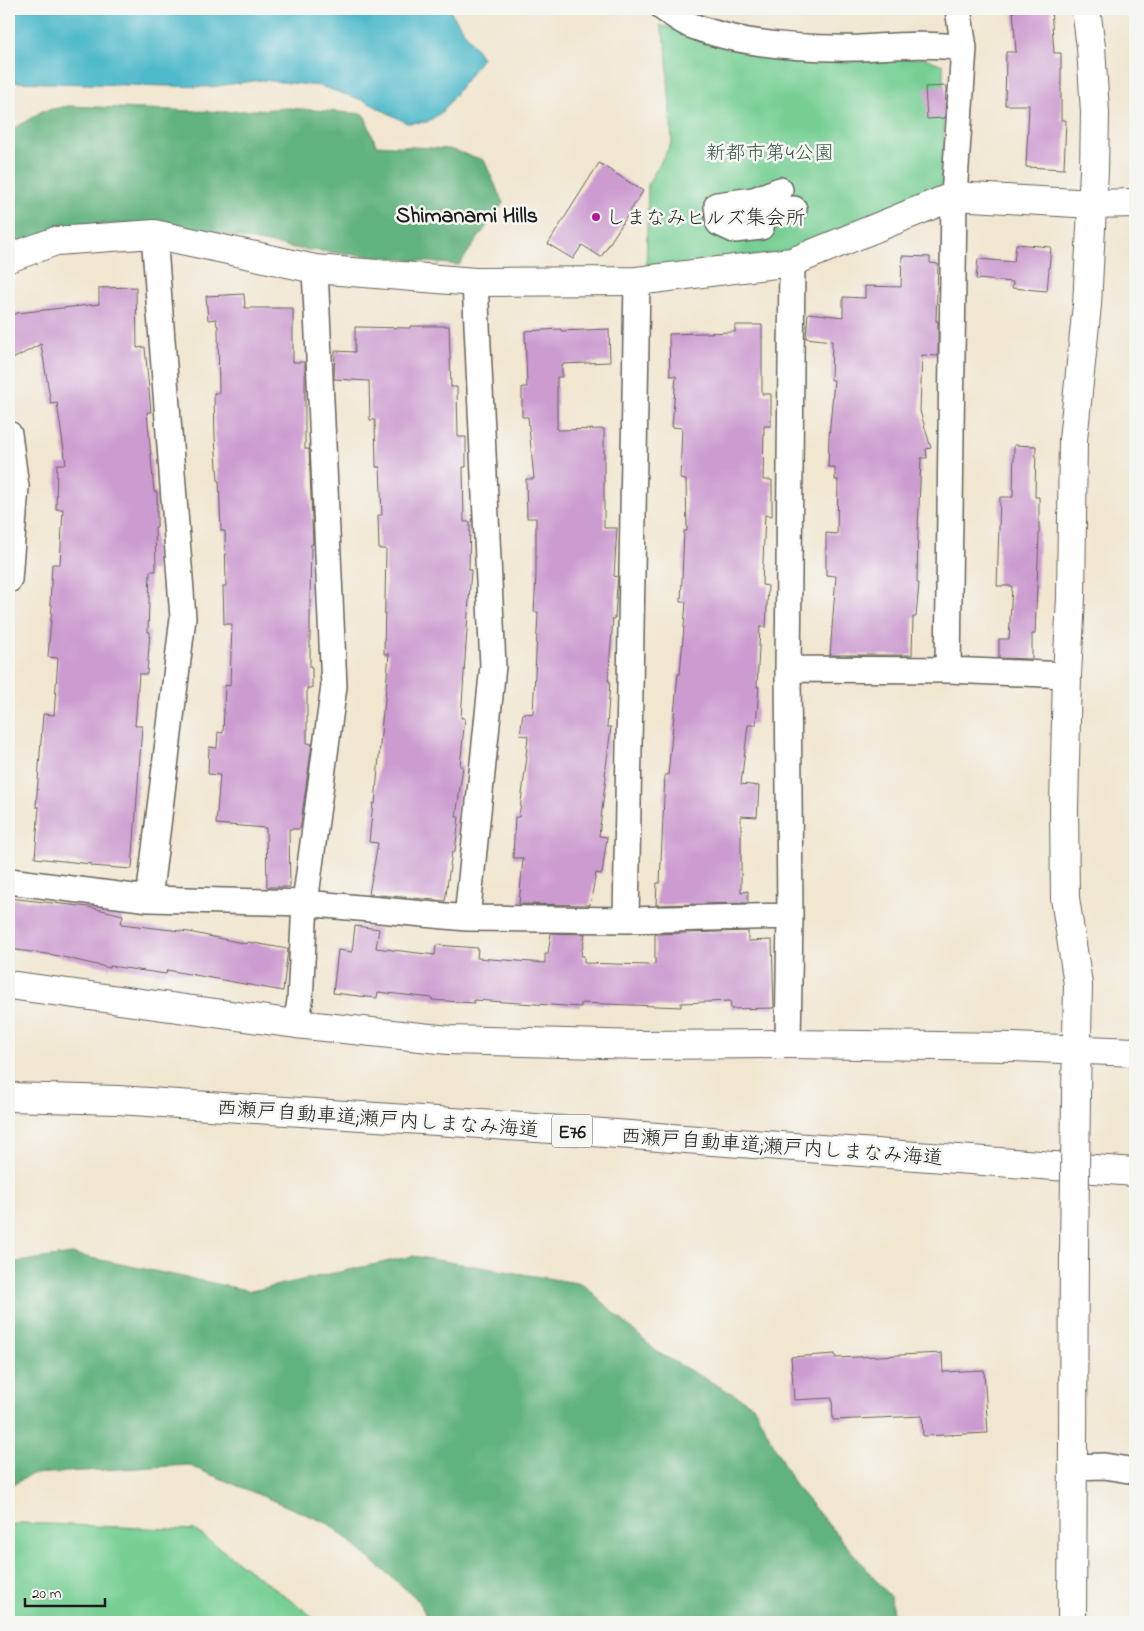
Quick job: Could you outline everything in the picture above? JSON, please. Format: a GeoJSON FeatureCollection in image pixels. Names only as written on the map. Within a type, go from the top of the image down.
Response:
{"type":"FeatureCollection","features":[{"type":"Feature","properties":{"kind":"main road"},"geometry":{"type":"LineString","coordinates":[[1072,1622],[1078,984],[1065,898],[1064,808],[1071,598],[1073,440],[1087,305],[1093,204],[1095,113],[1091,47],[1086,9]]}},
{"type":"Feature","properties":{"kind":"main road"},"geometry":{"type":"LineString","coordinates":[[9,258],[56,241],[154,234],[315,269],[475,282],[637,281],[792,262],[954,196],[1093,204],[1135,204]]}},
{"type":"Feature","properties":{"kind":"main road"},"geometry":{"type":"LineString","coordinates":[[9,986],[296,1024],[450,1040],[642,1045],[788,1044],[1013,1047],[1135,1052]]}},
{"type":"Feature","properties":{"kind":"main road","name":"西瀬戸自動車道;瀬戸内しまなみ海道"},"geometry":{"type":"LineString","coordinates":[[9,1097],[118,1100],[466,1123],[1135,1172]]}},
{"type":"Feature","properties":{"kind":"street"},"geometry":{"type":"LineString","coordinates":[[664,9],[689,25],[726,36],[783,46],[858,48],[943,45],[964,48]]}},
{"type":"Feature","properties":{"kind":"street"},"geometry":{"type":"LineString","coordinates":[[948,670],[954,196],[964,48],[958,9]]}},
{"type":"Feature","properties":{"kind":"street"},"geometry":{"type":"LineString","coordinates":[[149,899],[183,618],[154,234]]}},
{"type":"Feature","properties":{"kind":"street"},"geometry":{"type":"LineString","coordinates":[[788,1044],[790,916],[788,669],[792,262]]}},
{"type":"Feature","properties":{"kind":"street"},"geometry":{"type":"LineString","coordinates":[[296,1024],[300,1001],[305,904],[334,686],[315,269]]}},
{"type":"Feature","properties":{"kind":"street"},"geometry":{"type":"LineString","coordinates":[[626,920],[637,281]]}},
{"type":"Feature","properties":{"kind":"street"},"geometry":{"type":"LineString","coordinates":[[467,918],[493,666],[475,282]]}},
{"type":"Feature","properties":{"kind":"street"},"geometry":{"type":"LineString","coordinates":[[9,434],[16,487],[9,580]]}},
{"type":"Feature","properties":{"kind":"street"},"geometry":{"type":"LineString","coordinates":[[788,669],[948,670],[1067,675]]}},
{"type":"Feature","properties":{"kind":"street"},"geometry":{"type":"LineString","coordinates":[[9,881],[149,899],[305,904],[467,918],[626,920],[790,916]]}},
{"type":"Feature","properties":{"kind":"street"},"geometry":{"type":"LineString","coordinates":[[1072,1467],[1104,1466],[1135,1471]]}},
{"type":"Feature","properties":{"kind":"green space","name":"新都市第4公園"},"geometry":{"type":"Polygon","coordinates":[[[660,25],[736,49],[837,62],[925,58],[943,65],[945,193],[790,251],[646,272],[648,184],[672,142],[666,45],[660,25]]]}},
{"type":"Feature","properties":{"kind":"green space"},"geometry":{"type":"Polygon","coordinates":[[[68,106],[223,112],[289,108],[364,114],[376,145],[449,149],[484,160],[503,203],[459,265],[300,249],[160,223],[62,226],[9,248],[9,132],[42,111],[68,106]]]}},
{"type":"Feature","properties":{"kind":"green space"},"geometry":{"type":"Polygon","coordinates":[[[72,1254],[251,1291],[413,1256],[583,1284],[657,1352],[753,1405],[794,1484],[891,1598],[894,1622],[431,1622],[415,1597],[329,1524],[188,1465],[32,1474],[9,1487],[9,1263],[72,1254]]]}},
{"type":"Feature","properties":{"kind":"green space"},"geometry":{"type":"Polygon","coordinates":[[[21,1523],[195,1530],[320,1622],[9,1622],[9,1525],[21,1523]]]}},
{"type":"Feature","properties":{"kind":"water"},"geometry":{"type":"Polygon","coordinates":[[[9,9],[449,9],[482,58],[442,112],[427,122],[407,123],[365,101],[320,86],[261,80],[210,87],[9,82],[9,9]]]}},
{"type":"Feature","properties":{"kind":"building"},"geometry":{"type":"Polygon","coordinates":[[[1013,9],[1051,9],[1054,53],[1061,53],[1061,120],[1066,120],[1064,169],[1026,167],[1029,105],[1005,105],[1006,52],[1016,52],[1013,9]]]}},
{"type":"Feature","properties":{"kind":"building"},"geometry":{"type":"Polygon","coordinates":[[[946,86],[945,118],[927,119],[925,87],[946,86]]]}},
{"type":"Feature","properties":{"kind":"building","name":"しまなみヒルズ集会所"},"geometry":{"type":"Polygon","coordinates":[[[599,163],[643,191],[601,257],[582,245],[573,259],[548,244],[599,163]]]}},
{"type":"Feature","properties":{"kind":"building"},"geometry":{"type":"Polygon","coordinates":[[[1016,244],[1051,247],[1047,291],[1012,288],[1013,282],[976,279],[978,259],[1014,262],[1016,244]]]}},
{"type":"Feature","properties":{"kind":"building"},"geometry":{"type":"Polygon","coordinates":[[[902,256],[930,257],[930,263],[938,264],[936,321],[938,321],[938,356],[922,355],[920,411],[931,448],[926,449],[927,458],[921,458],[917,583],[919,583],[916,617],[913,617],[912,655],[830,655],[836,576],[826,575],[826,533],[837,534],[838,480],[835,480],[835,467],[828,467],[834,380],[831,380],[832,341],[806,338],[808,313],[843,317],[843,297],[865,298],[865,286],[901,287],[902,256]]]}},
{"type":"Feature","properties":{"kind":"building"},"geometry":{"type":"Polygon","coordinates":[[[136,287],[137,348],[145,347],[151,412],[147,412],[154,492],[157,492],[157,527],[155,527],[156,571],[150,571],[148,632],[150,632],[147,674],[139,674],[135,726],[142,726],[132,869],[91,866],[91,864],[35,858],[39,807],[36,807],[43,714],[54,715],[58,658],[48,657],[52,605],[50,604],[52,564],[60,564],[63,509],[56,509],[57,464],[66,464],[57,403],[51,404],[41,344],[9,361],[9,317],[17,313],[99,304],[99,288],[136,287]]]}},
{"type":"Feature","properties":{"kind":"building"},"geometry":{"type":"Polygon","coordinates":[[[244,294],[245,308],[293,308],[293,362],[305,362],[305,449],[309,449],[313,544],[311,544],[310,599],[310,667],[312,667],[312,688],[307,688],[307,743],[312,744],[300,829],[289,829],[290,887],[267,887],[266,828],[216,824],[220,775],[208,774],[209,747],[217,748],[218,732],[223,733],[225,685],[230,686],[232,624],[224,624],[223,586],[226,586],[225,531],[221,531],[215,438],[214,393],[219,393],[218,326],[216,319],[208,320],[206,296],[244,294]]]}},
{"type":"Feature","properties":{"kind":"building"},"geometry":{"type":"Polygon","coordinates":[[[735,325],[762,325],[762,394],[771,394],[771,426],[764,426],[763,480],[772,480],[772,516],[765,515],[762,585],[768,586],[766,627],[760,627],[756,725],[748,725],[741,784],[759,786],[757,817],[741,816],[741,892],[748,891],[748,903],[656,905],[657,883],[660,883],[665,775],[668,775],[686,602],[681,602],[684,531],[687,531],[686,480],[680,479],[682,428],[672,427],[676,376],[670,376],[669,334],[735,332],[735,325]]]}},
{"type":"Feature","properties":{"kind":"building"},"geometry":{"type":"Polygon","coordinates":[[[410,326],[449,326],[451,387],[457,387],[458,437],[466,437],[466,467],[463,467],[464,522],[470,522],[469,570],[471,570],[461,718],[465,718],[460,766],[463,766],[456,817],[459,817],[455,852],[452,852],[445,901],[369,894],[378,843],[369,842],[373,803],[375,804],[389,654],[384,654],[386,549],[379,549],[378,515],[382,515],[380,467],[376,467],[375,420],[370,420],[369,381],[334,379],[335,351],[355,352],[355,327],[410,328],[410,326]]]}},
{"type":"Feature","properties":{"kind":"building"},"geometry":{"type":"Polygon","coordinates":[[[561,329],[561,331],[609,329],[610,362],[562,364],[562,377],[557,377],[557,430],[604,429],[604,528],[617,528],[614,576],[618,577],[608,681],[610,681],[607,727],[611,727],[599,836],[607,837],[602,874],[596,873],[590,905],[519,904],[523,858],[513,858],[515,817],[519,817],[527,756],[528,736],[520,735],[523,713],[533,714],[538,612],[534,612],[536,518],[527,518],[526,479],[534,479],[528,417],[522,417],[522,387],[527,387],[525,331],[561,329]]]}},
{"type":"Feature","properties":{"kind":"building"},"geometry":{"type":"Polygon","coordinates":[[[1014,445],[1036,446],[1035,497],[1039,497],[1039,535],[1035,634],[1032,634],[1032,659],[999,658],[999,639],[1009,639],[1012,586],[997,586],[1000,497],[1013,497],[1014,445]]]}},
{"type":"Feature","properties":{"kind":"building"},"geometry":{"type":"Polygon","coordinates":[[[9,898],[89,907],[123,915],[121,924],[189,932],[247,944],[248,942],[288,949],[283,991],[167,970],[166,974],[110,966],[110,968],[54,955],[9,949],[9,898]]]}},
{"type":"Feature","properties":{"kind":"building"},"geometry":{"type":"Polygon","coordinates":[[[355,926],[379,929],[376,948],[435,955],[436,945],[478,948],[477,958],[545,963],[545,954],[548,954],[551,933],[585,934],[581,956],[584,956],[584,963],[647,965],[655,964],[655,934],[748,931],[748,941],[772,940],[774,1008],[731,1009],[730,1001],[681,1003],[681,1007],[581,1003],[581,1007],[474,1000],[474,1003],[432,1000],[432,998],[378,992],[377,998],[333,993],[338,950],[352,952],[355,926]]]}},
{"type":"Feature","properties":{"kind":"building"},"geometry":{"type":"Polygon","coordinates":[[[942,1353],[943,1372],[984,1370],[988,1433],[923,1436],[922,1416],[833,1420],[832,1398],[794,1400],[791,1357],[835,1354],[836,1358],[942,1353]]]}},
{"type":"Feature","properties":{"kind":"place","name":"しまなみヒルズ集会所"},"geometry":{"type":"Point","coordinates":[596,217]}},
{"type":"Feature","properties":{"kind":"district","name":"Shimanami Hills"},"geometry":{"type":"Point","coordinates":[467,214]}}]}
